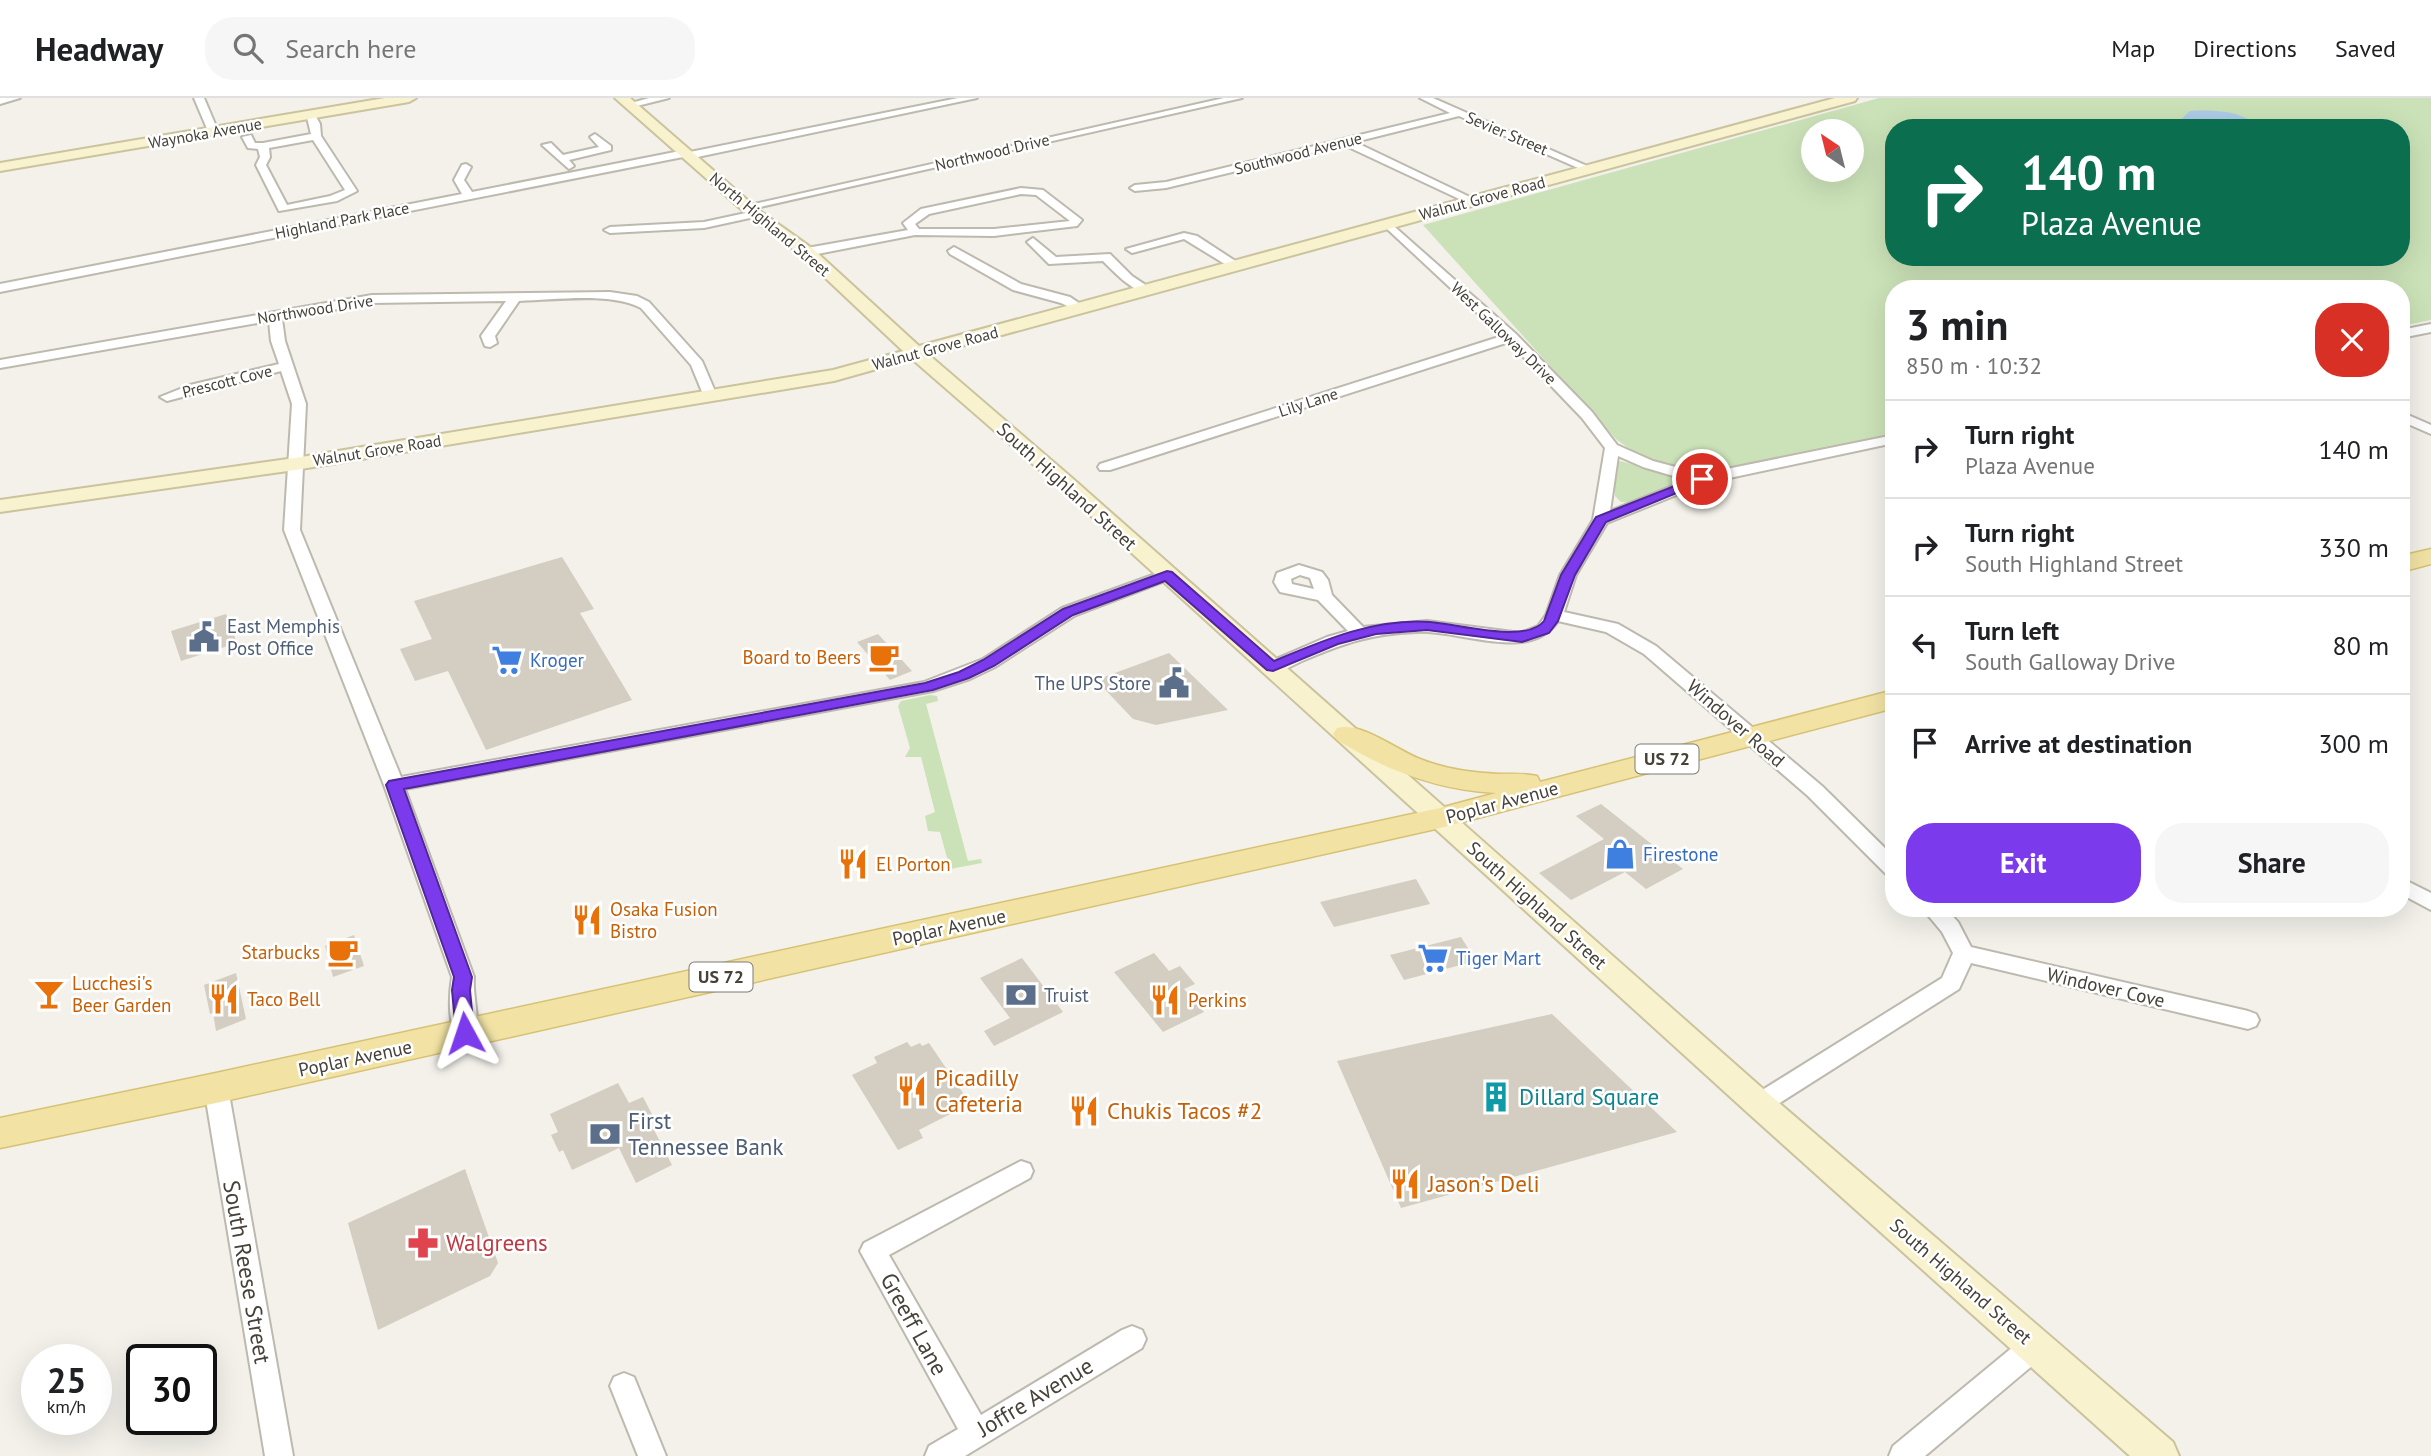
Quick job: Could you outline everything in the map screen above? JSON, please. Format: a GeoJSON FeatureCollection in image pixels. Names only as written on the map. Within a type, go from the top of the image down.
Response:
{"type":"FeatureCollection","features":[{"type":"Feature","properties":{"kind":"main road","name":"Waynoka Avenue"},"geometry":{"type":"LineString","coordinates":[[0,167],[409,98]]}},
{"type":"Feature","properties":{"kind":"main road"},"geometry":{"type":"LineString","coordinates":[[1804,98],[1824,105]]}},
{"type":"Feature","properties":{"kind":"main road","name":"Walnut Grove Road"},"geometry":{"type":"LineString","coordinates":[[0,506],[295,464],[834,374],[1850,98]]}},
{"type":"Feature","properties":{"kind":"main road","name":"North Highland Street"},"geometry":{"type":"LineString","coordinates":[[625,101],[751,210],[807,253],[916,353]]}},
{"type":"Feature","properties":{"kind":"main road","name":"South Highland Street"},"geometry":{"type":"LineString","coordinates":[[916,353],[1065,482],[1759,1104],[2159,1456]]}},
{"type":"Feature","properties":{"kind":"main road"},"geometry":{"type":"LineString","coordinates":[[2410,562],[2431,556]]}},
{"type":"Feature","properties":{"kind":"main road","name":"Poplar Avenue"},"geometry":{"type":"LineString","coordinates":[[0,1133],[1440,818],[1885,701]]}},
{"type":"Feature","properties":{"kind":"main road"},"geometry":{"type":"LineString","coordinates":[[1347,734],[1405,765],[1451,780],[1498,784],[1582,781]]}},
{"type":"Feature","properties":{"kind":"street"},"geometry":{"type":"LineString","coordinates":[[0,101],[15,98]]}},
{"type":"Feature","properties":{"kind":"street"},"geometry":{"type":"LineString","coordinates":[[200,98],[212,131]]}},
{"type":"Feature","properties":{"kind":"street"},"geometry":{"type":"LineString","coordinates":[[625,101],[664,98]]}},
{"type":"Feature","properties":{"kind":"street","name":"Highland Park Place"},"geometry":{"type":"LineString","coordinates":[[0,288],[972,98]]}},
{"type":"Feature","properties":{"kind":"street","name":"Northwood Drive"},"geometry":{"type":"LineString","coordinates":[[610,230],[704,225],[751,210],[1237,98]]}},
{"type":"Feature","properties":{"kind":"street","name":"Sevier Street"},"geometry":{"type":"LineString","coordinates":[[1425,98],[1589,169]]}},
{"type":"Feature","properties":{"kind":"street","name":"Southwood Avenue"},"geometry":{"type":"LineString","coordinates":[[1135,188],[1166,185],[1461,113]]}},
{"type":"Feature","properties":{"kind":"street"},"geometry":{"type":"LineString","coordinates":[[263,146],[265,157],[261,165],[283,209],[333,199],[351,191],[316,136],[315,124],[310,115]]}},
{"type":"Feature","properties":{"kind":"street"},"geometry":{"type":"LineString","coordinates":[[247,138],[252,146],[263,146],[316,136]]}},
{"type":"Feature","properties":{"kind":"street"},"geometry":{"type":"LineString","coordinates":[[562,158],[607,148],[595,137]]}},
{"type":"Feature","properties":{"kind":"street"},"geometry":{"type":"LineString","coordinates":[[1347,142],[1470,201]]}},
{"type":"Feature","properties":{"kind":"street"},"geometry":{"type":"LineString","coordinates":[[547,145],[578,174]]}},
{"type":"Feature","properties":{"kind":"street"},"geometry":{"type":"LineString","coordinates":[[466,167],[459,180],[468,195]]}},
{"type":"Feature","properties":{"kind":"street"},"geometry":{"type":"LineString","coordinates":[[807,253],[915,232],[978,235],[1073,224],[1076,220],[1039,192],[1021,191],[925,211],[909,223],[915,232]]}},
{"type":"Feature","properties":{"kind":"street","name":"West Galloway Drive"},"geometry":{"type":"LineString","coordinates":[[1388,224],[1511,337],[1587,415],[1612,448],[1648,464],[1702,479]]}},
{"type":"Feature","properties":{"kind":"street"},"geometry":{"type":"LineString","coordinates":[[1132,249],[1184,236],[1193,238],[1237,266]]}},
{"type":"Feature","properties":{"kind":"street"},"geometry":{"type":"LineString","coordinates":[[1033,242],[1053,261],[1106,257],[1128,279],[1147,290]]}},
{"type":"Feature","properties":{"kind":"street"},"geometry":{"type":"LineString","coordinates":[[954,251],[1015,286],[1036,294],[1070,300],[1080,308]]}},
{"type":"Feature","properties":{"kind":"street","name":"Northwood Drive"},"geometry":{"type":"LineString","coordinates":[[0,364],[372,299],[610,296],[633,299],[645,305],[697,364],[710,396]]}},
{"type":"Feature","properties":{"kind":"street"},"geometry":{"type":"LineString","coordinates":[[490,344],[488,336],[515,297]]}},
{"type":"Feature","properties":{"kind":"street"},"geometry":{"type":"LineString","coordinates":[[275,316],[278,341],[299,404],[291,527],[394,785],[463,977],[461,990],[465,1033]]}},
{"type":"Feature","properties":{"kind":"street"},"geometry":{"type":"LineString","coordinates":[[2410,332],[2431,328]]}},
{"type":"Feature","properties":{"kind":"street","name":"Lily Lane"},"geometry":{"type":"LineString","coordinates":[[1105,467],[1511,337]]}},
{"type":"Feature","properties":{"kind":"street","name":"Prescott Cove"},"geometry":{"type":"LineString","coordinates":[[167,397],[287,366]]}},
{"type":"Feature","properties":{"kind":"street"},"geometry":{"type":"LineString","coordinates":[[2410,420],[2431,430]]}},
{"type":"Feature","properties":{"kind":"street"},"geometry":{"type":"LineString","coordinates":[[1601,520],[1702,479],[1885,441]]}},
{"type":"Feature","properties":{"kind":"street"},"geometry":{"type":"LineString","coordinates":[[1273,667],[1375,629],[1427,626],[1522,638],[1544,630],[1554,615],[1568,575],[1601,520],[1612,448]]}},
{"type":"Feature","properties":{"kind":"street"},"geometry":{"type":"LineString","coordinates":[[394,785],[928,687],[989,663],[1068,612],[1167,575]]}},
{"type":"Feature","properties":{"kind":"street"},"geometry":{"type":"LineString","coordinates":[[1324,596],[1359,633]]}},
{"type":"Feature","properties":{"kind":"street","name":"Windover Road"},"geometry":{"type":"LineString","coordinates":[[1554,615],[1605,626],[1640,643],[1815,791],[1885,861]]}},
{"type":"Feature","properties":{"kind":"street"},"geometry":{"type":"LineString","coordinates":[[2410,890],[2431,902]]}},
{"type":"Feature","properties":{"kind":"street"},"geometry":{"type":"LineString","coordinates":[[1759,1104],[1951,983],[1964,953],[1950,927],[1941,917]]}},
{"type":"Feature","properties":{"kind":"street","name":"Windover Cove"},"geometry":{"type":"LineString","coordinates":[[1964,953],[2248,1020]]}},
{"type":"Feature","properties":{"kind":"street","name":"South Reese Street"},"geometry":{"type":"LineString","coordinates":[[215,1088],[279,1456]]}},
{"type":"Feature","properties":{"kind":"street","name":"Greeff Lane"},"geometry":{"type":"LineString","coordinates":[[976,1434],[873,1251],[1021,1171]]}},
{"type":"Feature","properties":{"kind":"street","name":"Joffre Avenue"},"geometry":{"type":"LineString","coordinates":[[939,1456],[1132,1339]]}},
{"type":"Feature","properties":{"kind":"street"},"geometry":{"type":"LineString","coordinates":[[1903,1456],[2035,1346]]}},
{"type":"Feature","properties":{"kind":"street"},"geometry":{"type":"LineString","coordinates":[[624,1386],[652,1456]]}},
{"type":"Feature","properties":{"kind":"green space"},"geometry":{"type":"Polygon","coordinates":[[[1879,98],[2431,98],[2431,320],[2410,324],[2410,280],[1885,280],[1885,436],[1724,467],[1680,467],[1638,454],[1617,440],[1423,225],[1801,120],[1801,182],[1864,182],[1864,119],[1804,119],[1879,98]]]}},
{"type":"Feature","properties":{"kind":"green space"},"geometry":{"type":"Polygon","coordinates":[[[1620,461],[1675,475],[1682,480],[1634,503],[1621,502],[1615,496],[1615,468],[1620,461]]]}},
{"type":"Feature","properties":{"kind":"green space"},"geometry":{"type":"Polygon","coordinates":[[[937,696],[938,701],[926,704],[968,861],[981,859],[982,863],[934,872],[934,869],[949,865],[940,832],[928,831],[925,816],[935,812],[921,757],[905,757],[910,748],[898,706],[901,701],[937,696]]]}},
{"type":"Feature","properties":{"kind":"water"},"geometry":{"type":"Polygon","coordinates":[[[2190,111],[2214,111],[2232,113],[2248,119],[2181,119],[2190,111]]]}},
{"type":"Feature","properties":{"kind":"building","name":"Kroger"},"geometry":{"type":"Polygon","coordinates":[[[562,557],[594,609],[580,613],[632,700],[486,750],[448,671],[415,681],[400,649],[432,639],[414,601],[562,557]]]}},
{"type":"Feature","properties":{"kind":"building","name":"East Memphis Post Office"},"geometry":{"type":"Polygon","coordinates":[[[226,614],[237,643],[181,661],[171,631],[226,614]]]}},
{"type":"Feature","properties":{"kind":"building","name":"Board to Beers"},"geometry":{"type":"Polygon","coordinates":[[[878,634],[912,671],[890,680],[857,642],[878,634]]]}},
{"type":"Feature","properties":{"kind":"building"},"geometry":{"type":"Polygon","coordinates":[[[1169,653],[1228,710],[1156,725],[1133,719],[1096,680],[1169,653]]]}},
{"type":"Feature","properties":{"kind":"building","name":"Firestone"},"geometry":{"type":"Polygon","coordinates":[[[1601,804],[1683,869],[1646,889],[1625,872],[1571,900],[1539,873],[1604,839],[1576,816],[1601,804]]]}},
{"type":"Feature","properties":{"kind":"building"},"geometry":{"type":"Polygon","coordinates":[[[1416,879],[1430,904],[1334,927],[1320,902],[1416,879]]]}},
{"type":"Feature","properties":{"kind":"building","name":"Starbucks"},"geometry":{"type":"Polygon","coordinates":[[[354,935],[364,966],[333,977],[325,946],[354,935]]]}},
{"type":"Feature","properties":{"kind":"building","name":"Tiger Mart"},"geometry":{"type":"Polygon","coordinates":[[[1461,937],[1476,961],[1404,980],[1390,955],[1461,937]]]}},
{"type":"Feature","properties":{"kind":"building","name":"Perkins"},"geometry":{"type":"Polygon","coordinates":[[[1154,953],[1169,971],[1180,966],[1195,984],[1184,989],[1204,1012],[1163,1032],[1114,972],[1154,953]]]}},
{"type":"Feature","properties":{"kind":"building","name":"Truist"},"geometry":{"type":"Polygon","coordinates":[[[1022,958],[1063,1012],[994,1046],[984,1031],[1010,1018],[980,978],[1022,958]]]}},
{"type":"Feature","properties":{"kind":"building","name":"Taco Bell"},"geometry":{"type":"Polygon","coordinates":[[[236,973],[246,1019],[216,1031],[204,985],[236,973]]]}},
{"type":"Feature","properties":{"kind":"building","name":"Dillard Square"},"geometry":{"type":"Polygon","coordinates":[[[1552,1014],[1677,1132],[1401,1208],[1337,1061],[1552,1014]]]}},
{"type":"Feature","properties":{"kind":"building","name":"Picadilly Cafeteria"},"geometry":{"type":"Polygon","coordinates":[[[907,1042],[911,1047],[929,1043],[965,1096],[957,1101],[962,1108],[919,1130],[923,1138],[898,1150],[852,1075],[877,1063],[874,1057],[907,1042]]]}},
{"type":"Feature","properties":{"kind":"building","name":"First Tennessee Bank"},"geometry":{"type":"Polygon","coordinates":[[[618,1083],[629,1103],[643,1097],[655,1120],[650,1122],[672,1165],[636,1183],[619,1148],[572,1170],[563,1150],[559,1152],[551,1135],[558,1132],[550,1114],[618,1083]]]}},
{"type":"Feature","properties":{"kind":"building","name":"Walgreens"},"geometry":{"type":"Polygon","coordinates":[[[465,1169],[498,1263],[490,1276],[378,1330],[348,1223],[465,1169]]]}},
{"type":"Feature","properties":{"kind":"place","name":"East Memphis Post Office"},"geometry":{"type":"Point","coordinates":[204,637]}},
{"type":"Feature","properties":{"kind":"place","name":"Board to Beers"},"geometry":{"type":"Point","coordinates":[884,657]}},
{"type":"Feature","properties":{"kind":"place","name":"Kroger"},"geometry":{"type":"Point","coordinates":[507,660]}},
{"type":"Feature","properties":{"kind":"place","name":"The UPS Store"},"geometry":{"type":"Point","coordinates":[1174,683]}},
{"type":"Feature","properties":{"kind":"place","name":"Firestone"},"geometry":{"type":"Point","coordinates":[1620,854]}},
{"type":"Feature","properties":{"kind":"place","name":"El Porton"},"geometry":{"type":"Point","coordinates":[853,864]}},
{"type":"Feature","properties":{"kind":"place","name":"Osaka Fusion Bistro"},"geometry":{"type":"Point","coordinates":[587,920]}},
{"type":"Feature","properties":{"kind":"place","name":"Starbucks"},"geometry":{"type":"Point","coordinates":[343,952]}},
{"type":"Feature","properties":{"kind":"place","name":"Tiger Mart"},"geometry":{"type":"Point","coordinates":[1433,958]}},
{"type":"Feature","properties":{"kind":"place","name":"Lucchesi's Beer Garden"},"geometry":{"type":"Point","coordinates":[49,994]}},
{"type":"Feature","properties":{"kind":"place","name":"Truist"},"geometry":{"type":"Point","coordinates":[1021,995]}},
{"type":"Feature","properties":{"kind":"place","name":"Taco Bell"},"geometry":{"type":"Point","coordinates":[224,999]}},
{"type":"Feature","properties":{"kind":"place","name":"Perkins"},"geometry":{"type":"Point","coordinates":[1165,1000]}},
{"type":"Feature","properties":{"kind":"place","name":"Picadilly Cafeteria"},"geometry":{"type":"Point","coordinates":[912,1091]}},
{"type":"Feature","properties":{"kind":"place","name":"Dillard Square"},"geometry":{"type":"Point","coordinates":[1496,1097]}},
{"type":"Feature","properties":{"kind":"place","name":"Chukis Tacos #2"},"geometry":{"type":"Point","coordinates":[1084,1111]}},
{"type":"Feature","properties":{"kind":"place","name":"First Tennessee Bank"},"geometry":{"type":"Point","coordinates":[605,1134]}},
{"type":"Feature","properties":{"kind":"place","name":"Jason's Deli"},"geometry":{"type":"Point","coordinates":[1405,1184]}},
{"type":"Feature","properties":{"kind":"place","name":"Walgreens"},"geometry":{"type":"Point","coordinates":[423,1243]}},
{"type":"Feature","properties":{"kind":"route"},"geometry":{"type":"LineString","coordinates":[[465,1033],[461,990],[463,977],[394,785],[928,687],[989,663],[1068,612],[1167,575],[1273,667],[1333,641],[1375,629],[1427,626],[1522,638],[1544,630],[1551,621],[1568,575],[1601,520],[1702,479]]}}]}
